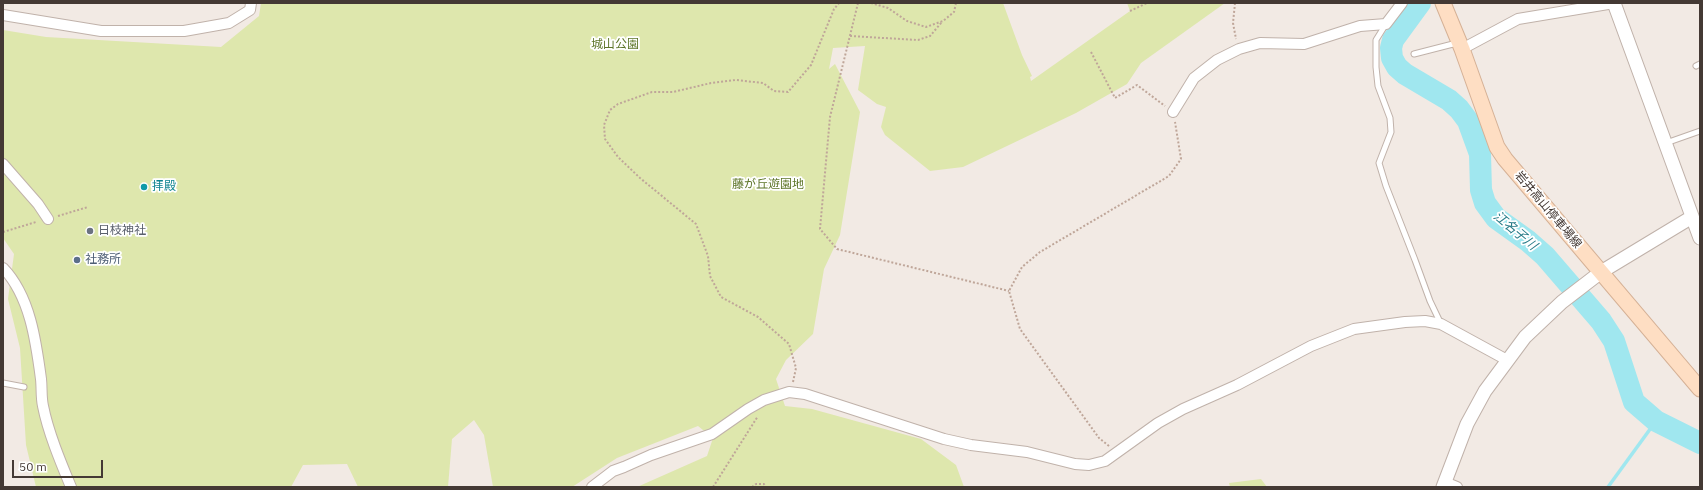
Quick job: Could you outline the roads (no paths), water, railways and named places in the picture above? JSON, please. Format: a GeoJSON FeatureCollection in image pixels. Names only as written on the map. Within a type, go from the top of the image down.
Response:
{"type":"FeatureCollection","features":[{"type":"Feature","properties":{"kind":"main road","name":"岩井高山停車場線"},"geometry":{"type":"LineString","coordinates":[[1443,3],[1461,44],[1497,147],[1505,159],[1700,389]]}},
{"type":"Feature","properties":{"kind":"street"},"geometry":{"type":"LineString","coordinates":[[3,15],[101,31],[184,31],[229,23],[250,10],[251,3]]}},
{"type":"Feature","properties":{"kind":"street"},"geometry":{"type":"LineString","coordinates":[[1174,112],[1194,78],[1217,60],[1239,50],[1260,43],[1304,44],[1360,26],[1386,24],[1402,3]]}},
{"type":"Feature","properties":{"kind":"street"},"geometry":{"type":"LineString","coordinates":[[1461,44],[1518,19],[1614,3],[1700,238]]}},
{"type":"Feature","properties":{"kind":"street"},"geometry":{"type":"LineString","coordinates":[[3,164],[38,204],[48,219]]}},
{"type":"Feature","properties":{"kind":"street"},"geometry":{"type":"LineString","coordinates":[[1448,485],[1467,424],[1485,391],[1525,337],[1581,286],[1601,272],[1692,217]]}},
{"type":"Feature","properties":{"kind":"street"},"geometry":{"type":"LineString","coordinates":[[3,268],[13,278],[21,294],[28,315],[41,378],[43,407],[60,461],[72,487]]}},
{"type":"Feature","properties":{"kind":"street"},"geometry":{"type":"LineString","coordinates":[[592,487],[614,472],[651,455],[712,434],[748,409],[764,400],[775,398],[789,392],[806,394],[944,439],[971,445],[1027,452],[1075,464],[1089,464],[1105,461],[1158,423],[1183,409],[1237,385],[1311,346],[1337,335],[1354,330],[1405,322],[1425,321],[1440,324],[1507,360]]}},
{"type":"Feature","properties":{"kind":"lane"},"geometry":{"type":"LineString","coordinates":[[1386,24],[1376,40],[1376,67],[1378,86],[1390,118],[1391,132],[1379,163],[1386,186],[1440,324]]}},
{"type":"Feature","properties":{"kind":"lane"},"geometry":{"type":"LineString","coordinates":[[1414,54],[1453,44],[1461,44]]}},
{"type":"Feature","properties":{"kind":"lane"},"geometry":{"type":"LineString","coordinates":[[1666,143],[1700,130]]}},
{"type":"Feature","properties":{"kind":"lane"},"geometry":{"type":"LineString","coordinates":[[3,383],[24,387]]}},
{"type":"Feature","properties":{"kind":"waterway","name":"江名子川"},"geometry":{"type":"LineString","coordinates":[[1420,3],[1393,40],[1391,48],[1392,58],[1397,67],[1405,74],[1449,100],[1459,109],[1468,121],[1480,154],[1481,190],[1485,203],[1496,218],[1528,241],[1545,256],[1601,321],[1614,341],[1634,402],[1656,421],[1700,443]]}},
{"type":"Feature","properties":{"kind":"waterway"},"geometry":{"type":"LineString","coordinates":[[1608,487],[1656,421]]}},
{"type":"Feature","properties":{"kind":"place","name":"拝殿"},"geometry":{"type":"Point","coordinates":[144,187]}},
{"type":"Feature","properties":{"kind":"place","name":"日枝神社"},"geometry":{"type":"Point","coordinates":[90,231]}},
{"type":"Feature","properties":{"kind":"place","name":"社務所"},"geometry":{"type":"Point","coordinates":[77,260]}},
{"type":"Feature","properties":{"kind":"park label","name":"城山公園"},"geometry":{"type":"Point","coordinates":[615,45]}},
{"type":"Feature","properties":{"kind":"park label","name":"藤が丘遊園地"},"geometry":{"type":"Point","coordinates":[768,185]}}]}
